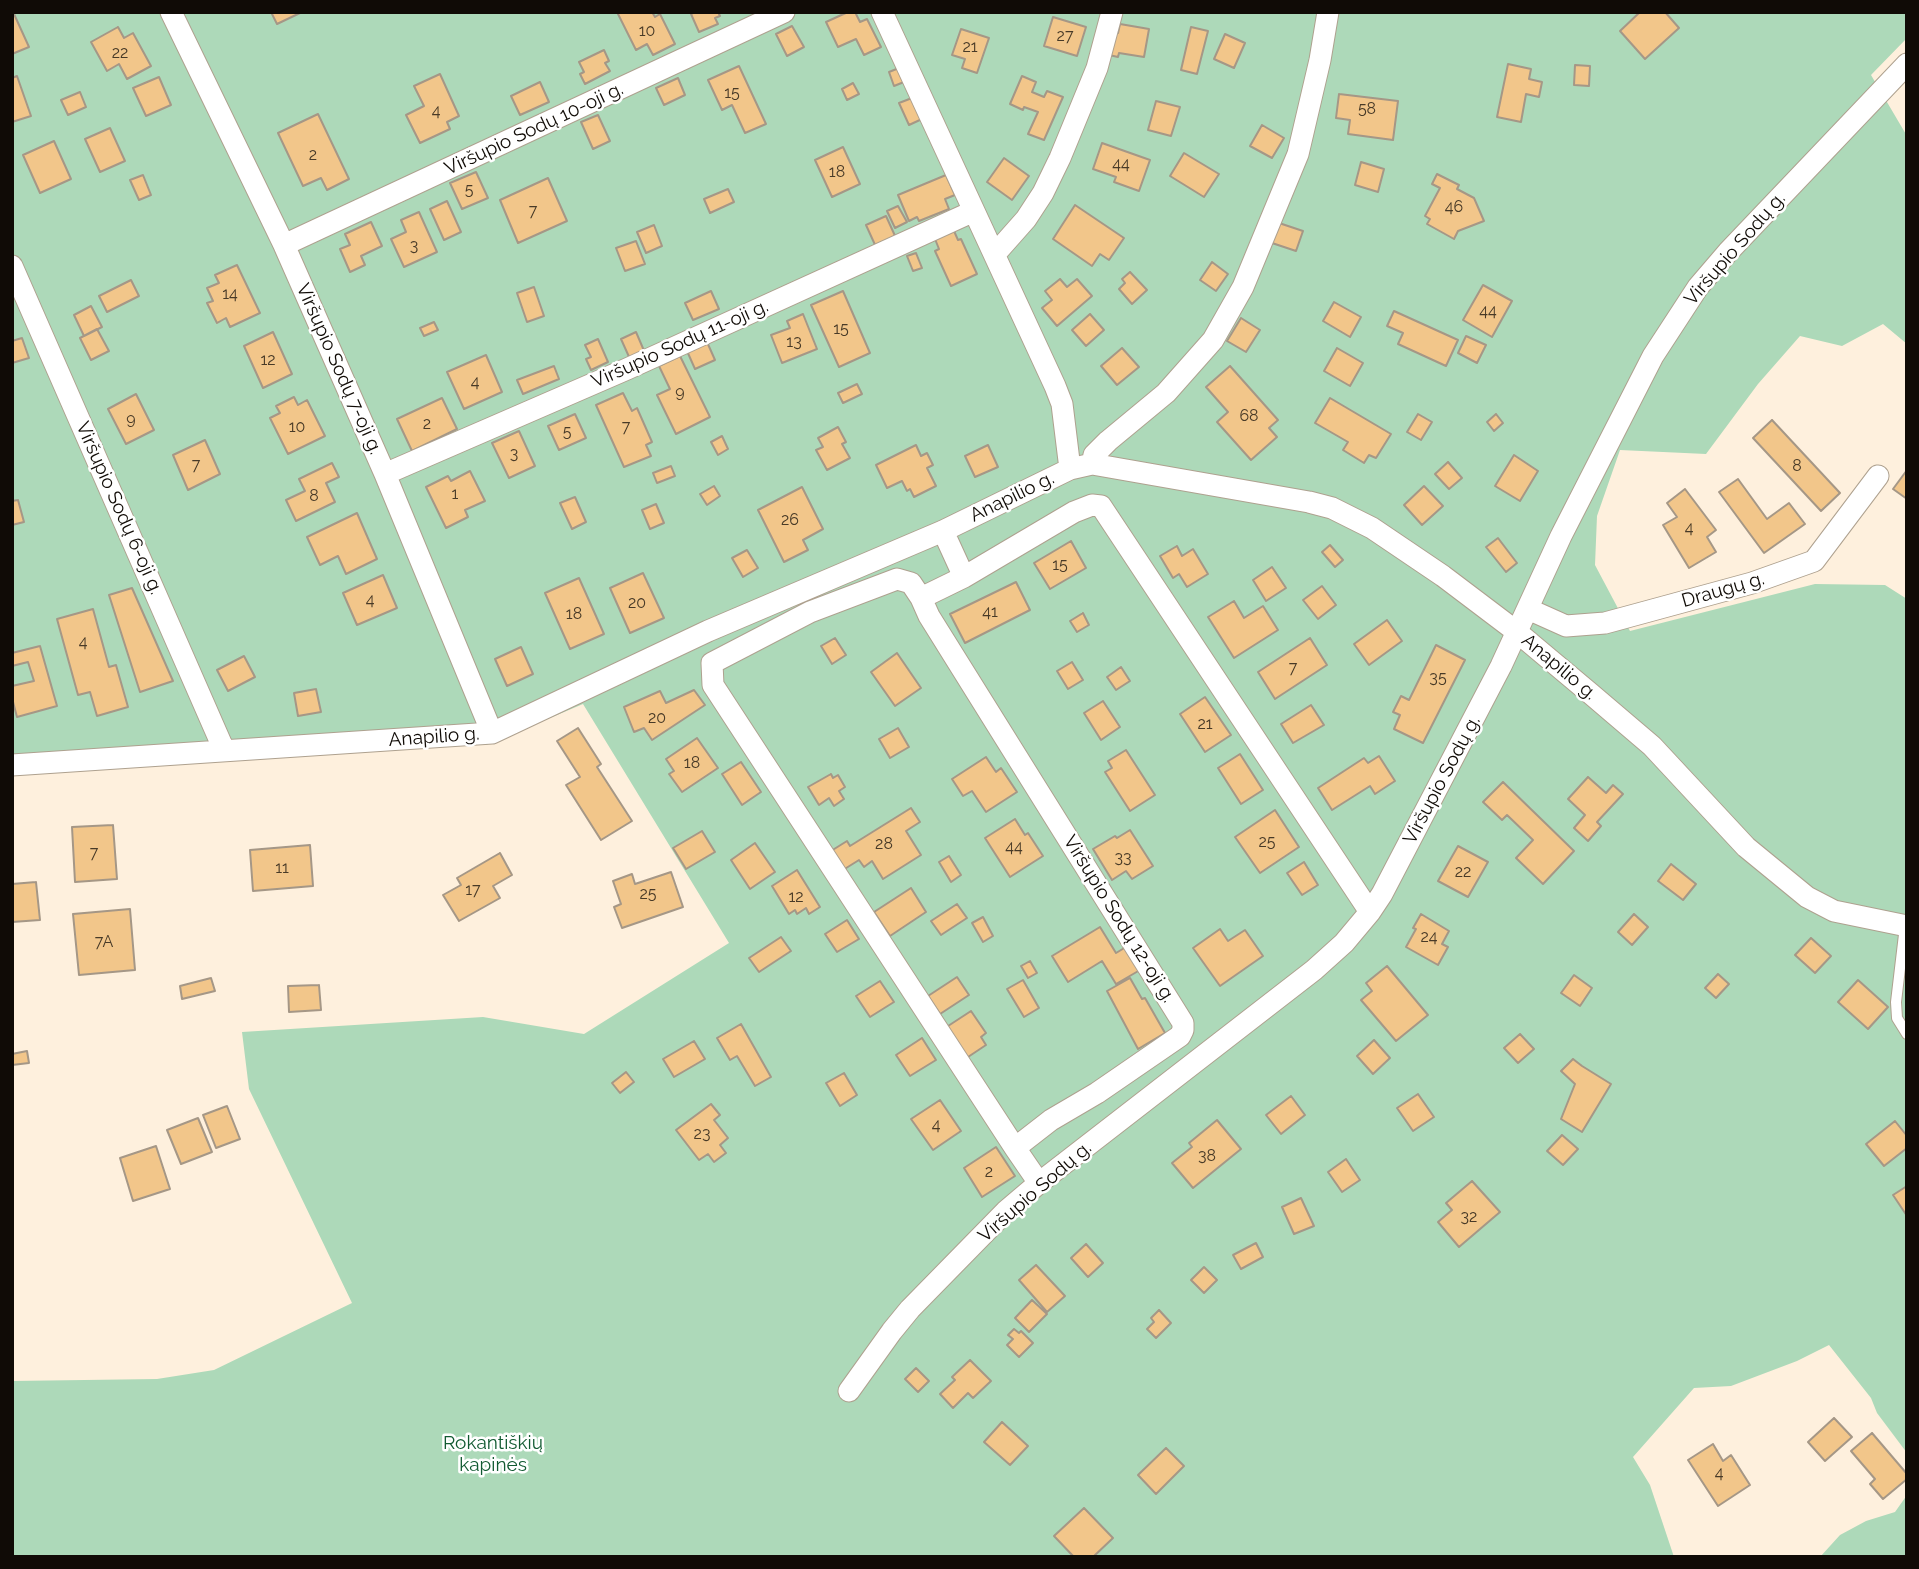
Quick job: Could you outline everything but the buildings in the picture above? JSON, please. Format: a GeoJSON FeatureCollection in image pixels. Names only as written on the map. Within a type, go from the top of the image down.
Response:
{"type":"FeatureCollection","features":[{"type":"Feature","properties":{"kind":"street","name":"Viršupio Sodų 10-oji g."},"geometry":{"type":"LineString","coordinates":[[284,245],[783,12]]}},
{"type":"Feature","properties":{"kind":"street"},"geometry":{"type":"LineString","coordinates":[[882,12],[1062,404],[1070,469]]}},
{"type":"Feature","properties":{"kind":"street"},"geometry":{"type":"LineString","coordinates":[[995,254],[1026,219],[1043,193],[1060,158],[1097,68],[1112,12]]}},
{"type":"Feature","properties":{"kind":"street"},"geometry":{"type":"LineString","coordinates":[[1092,464],[1094,455],[1166,393],[1213,340],[1242,287],[1298,154],[1328,12]]}},
{"type":"Feature","properties":{"kind":"street","name":"Viršupio Sodų 7-oji g."},"geometry":{"type":"LineString","coordinates":[[174,13],[284,245],[385,474],[492,733]]}},
{"type":"Feature","properties":{"kind":"street","name":"Viršupio Sodų g."},"geometry":{"type":"LineString","coordinates":[[849,1391],[910,1309],[1006,1212],[1039,1183],[1314,970],[1345,943],[1370,912],[1517,632],[1561,536],[1653,356],[1698,287],[1728,252],[1907,64]]}},
{"type":"Feature","properties":{"kind":"street","name":"Viršupio Sodų 11-oji g."},"geometry":{"type":"LineString","coordinates":[[385,474],[627,369],[974,211]]}},
{"type":"Feature","properties":{"kind":"street","name":"Viršupio Sodų 6-oji g."},"geometry":{"type":"LineString","coordinates":[[12,266],[224,750]]}},
{"type":"Feature","properties":{"kind":"street","name":"Anapilio g."},"geometry":{"type":"LineString","coordinates":[[12,765],[492,733],[708,631],[943,531],[1070,469],[1092,464],[1309,502],[1332,508],[1372,528],[1517,632],[1652,746],[1746,847],[1807,897],[1834,911],[1906,926]]}},
{"type":"Feature","properties":{"kind":"street","name":"Draugų g."},"geometry":{"type":"LineString","coordinates":[[1528,609],[1566,626],[1605,623],[1752,583],[1814,561],[1878,475]]}},
{"type":"Feature","properties":{"kind":"street"},"geometry":{"type":"LineString","coordinates":[[1039,1183],[713,685],[712,663],[810,612],[897,579],[911,583],[922,598],[964,577],[1074,512],[1092,505],[1101,506],[1370,912]]}},
{"type":"Feature","properties":{"kind":"street"},"geometry":{"type":"LineString","coordinates":[[943,531],[964,577]]}},
{"type":"Feature","properties":{"kind":"street","name":"Viršupio Sodų 12-oji g."},"geometry":{"type":"LineString","coordinates":[[922,598],[929,616],[1183,1023],[1180,1036],[1097,1093],[1051,1120],[1015,1148]]}},
{"type":"Feature","properties":{"kind":"lane"},"geometry":{"type":"LineString","coordinates":[[1906,926],[1896,1002],[1897,1017],[1907,1034]]}},
{"type":"Feature","properties":{"kind":"green space","name":"Rokantiškių kapinės"},"geometry":{"type":"Polygon","coordinates":[[[12,12],[1907,12],[1907,38],[1871,75],[1907,136],[1907,344],[1883,324],[1842,346],[1800,336],[1758,384],[1706,454],[1620,450],[1597,516],[1595,565],[1630,631],[1815,584],[1885,585],[1907,599],[1907,1453],[1877,1413],[1871,1398],[1829,1345],[1797,1361],[1731,1386],[1694,1388],[1633,1457],[1650,1485],[1674,1557],[12,1557],[12,1381],[157,1379],[214,1370],[352,1303],[249,1089],[242,1032],[483,1017],[584,1034],[729,943],[583,704],[486,745],[477,726],[12,758],[12,12]]]}},
{"type":"Feature","properties":{"kind":"green space"},"geometry":{"type":"Polygon","coordinates":[[[1907,1495],[1907,1557],[1820,1557],[1840,1535],[1866,1521],[1895,1512],[1907,1495]]]}}]}
